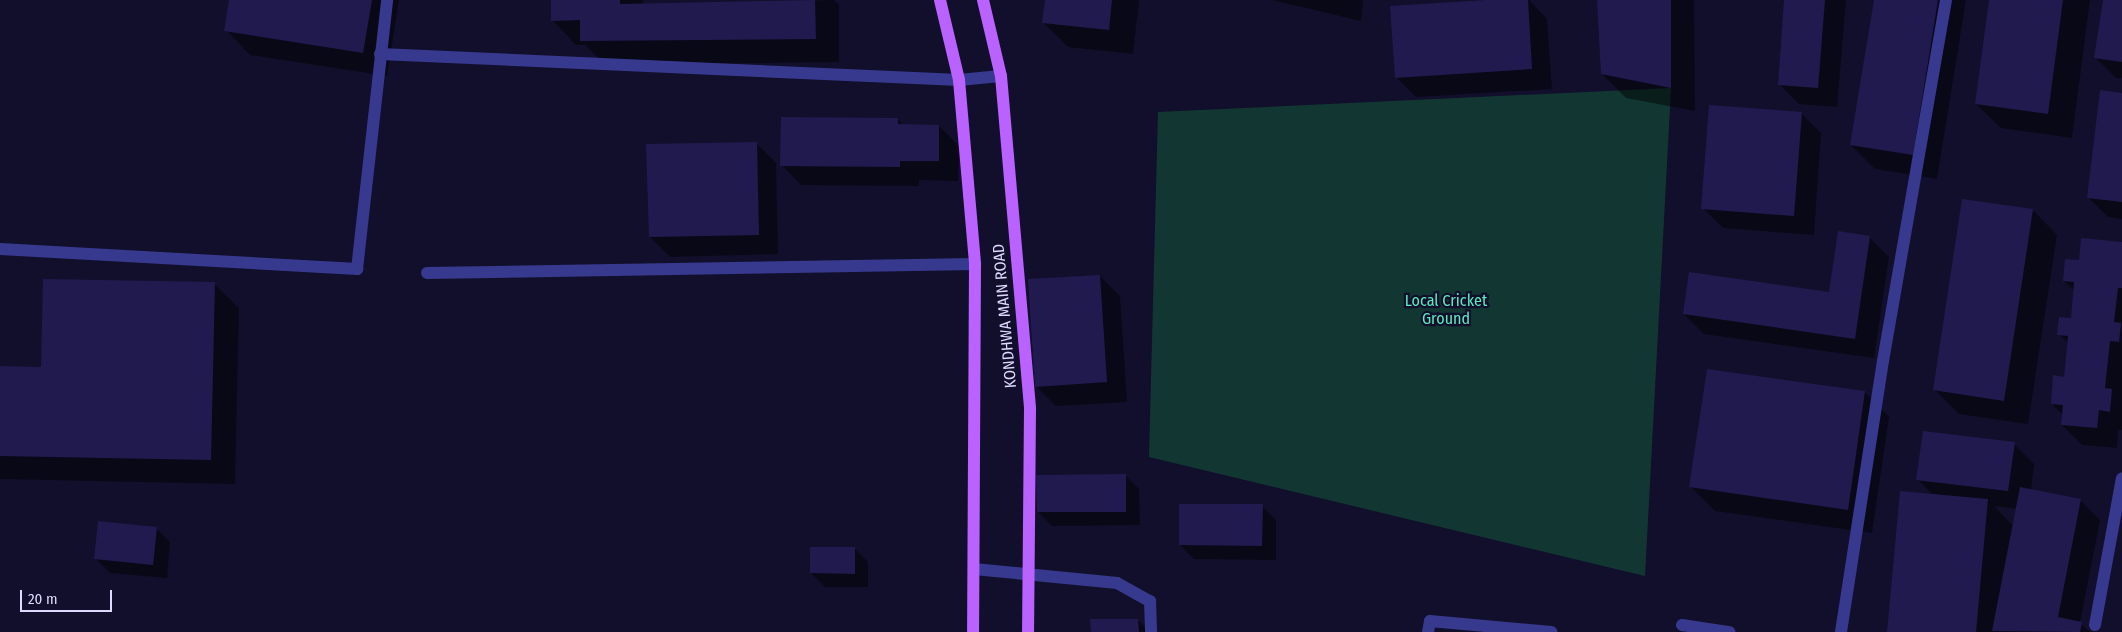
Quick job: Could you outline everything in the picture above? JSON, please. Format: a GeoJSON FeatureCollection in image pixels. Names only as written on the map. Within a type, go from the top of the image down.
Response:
{"type":"FeatureCollection","features":[{"type":"Feature","properties":{"kind":"main road","name":"KONDHWA MAIN ROAD"},"geometry":{"type":"LineString","coordinates":[[940,0],[959,80],[974,264],[973,632]]}},
{"type":"Feature","properties":{"kind":"main road","name":"KONDHWA MAIN ROAD"},"geometry":{"type":"LineString","coordinates":[[983,0],[1000,76],[1030,409],[1028,632]]}},
{"type":"Feature","properties":{"kind":"street"},"geometry":{"type":"LineString","coordinates":[[0,248],[357,269],[387,0]]}},
{"type":"Feature","properties":{"kind":"street"},"geometry":{"type":"LineString","coordinates":[[1841,632],[1882,361],[1946,0]]}},
{"type":"Feature","properties":{"kind":"street"},"geometry":{"type":"LineString","coordinates":[[380,54],[959,80],[1000,76]]}},
{"type":"Feature","properties":{"kind":"street"},"geometry":{"type":"LineString","coordinates":[[427,273],[974,264]]}},
{"type":"Feature","properties":{"kind":"street"},"geometry":{"type":"LineString","coordinates":[[2095,625],[2122,478]]}},
{"type":"Feature","properties":{"kind":"street"},"geometry":{"type":"LineString","coordinates":[[974,569],[1117,583],[1150,601],[1151,632]]}},
{"type":"Feature","properties":{"kind":"street"},"geometry":{"type":"LineString","coordinates":[[1428,632],[1430,621],[1552,632]]}},
{"type":"Feature","properties":{"kind":"street"},"geometry":{"type":"LineString","coordinates":[[1682,625],[1729,632]]}},
{"type":"Feature","properties":{"kind":"green space","name":"Local Cricket Ground"},"geometry":{"type":"Polygon","coordinates":[[[1671,88],[1645,576],[1149,457],[1158,112],[1671,88]]]}},
{"type":"Feature","properties":{"kind":"building"},"geometry":{"type":"Polygon","coordinates":[[[229,0],[372,0],[363,53],[224,31],[229,0]]]}},
{"type":"Feature","properties":{"kind":"building"},"geometry":{"type":"Polygon","coordinates":[[[551,0],[620,0],[620,4],[815,0],[816,39],[580,41],[580,20],[551,21],[551,0]]]}},
{"type":"Feature","properties":{"kind":"building"},"geometry":{"type":"Polygon","coordinates":[[[1045,0],[1112,0],[1109,30],[1042,23],[1045,0]]]}},
{"type":"Feature","properties":{"kind":"building"},"geometry":{"type":"Polygon","coordinates":[[[1486,0],[1528,0],[1532,69],[1395,78],[1390,6],[1486,0]]]}},
{"type":"Feature","properties":{"kind":"building"},"geometry":{"type":"Polygon","coordinates":[[[1597,0],[1671,0],[1671,88],[1601,74],[1597,0]]]}},
{"type":"Feature","properties":{"kind":"building"},"geometry":{"type":"Polygon","coordinates":[[[1784,0],[1825,0],[1818,88],[1778,85],[1784,0]]]}},
{"type":"Feature","properties":{"kind":"building"},"geometry":{"type":"Polygon","coordinates":[[[1874,0],[1938,0],[1913,155],[1850,145],[1874,0]]]}},
{"type":"Feature","properties":{"kind":"building"},"geometry":{"type":"Polygon","coordinates":[[[1989,0],[2063,0],[2048,114],[1975,104],[1989,0]]]}},
{"type":"Feature","properties":{"kind":"building"},"geometry":{"type":"Polygon","coordinates":[[[2103,0],[2122,0],[2122,62],[2094,58],[2103,0]]]}},
{"type":"Feature","properties":{"kind":"building"},"geometry":{"type":"Polygon","coordinates":[[[2100,90],[2122,93],[2122,202],[2087,198],[2100,90]]]}},
{"type":"Feature","properties":{"kind":"building"},"geometry":{"type":"Polygon","coordinates":[[[1709,105],[1802,112],[1794,216],[1701,209],[1709,105]]]}},
{"type":"Feature","properties":{"kind":"building"},"geometry":{"type":"Polygon","coordinates":[[[781,117],[898,118],[898,124],[939,125],[939,161],[900,161],[900,167],[780,166],[781,117]]]}},
{"type":"Feature","properties":{"kind":"building"},"geometry":{"type":"Polygon","coordinates":[[[757,142],[759,235],[649,237],[646,144],[757,142]]]}},
{"type":"Feature","properties":{"kind":"building"},"geometry":{"type":"Polygon","coordinates":[[[1962,199],[2033,209],[2004,401],[1933,390],[1962,199]]]}},
{"type":"Feature","properties":{"kind":"building"},"geometry":{"type":"Polygon","coordinates":[[[1838,231],[1870,236],[1855,339],[1683,314],[1689,272],[1829,292],[1838,231]]]}},
{"type":"Feature","properties":{"kind":"building"},"geometry":{"type":"Polygon","coordinates":[[[2081,238],[2122,242],[2122,288],[2118,288],[2114,322],[2121,323],[2119,342],[2110,341],[2105,388],[2112,389],[2110,412],[2099,410],[2097,428],[2061,425],[2063,405],[2051,404],[2053,375],[2064,377],[2068,336],[2057,335],[2059,317],[2071,318],[2074,282],[2063,281],[2065,259],[2079,260],[2081,238]]]}},
{"type":"Feature","properties":{"kind":"building"},"geometry":{"type":"Polygon","coordinates":[[[1100,275],[1107,382],[1035,387],[1028,279],[1100,275]]]}},
{"type":"Feature","properties":{"kind":"building"},"geometry":{"type":"Polygon","coordinates":[[[43,279],[215,282],[211,460],[0,456],[0,366],[41,367],[43,279]]]}},
{"type":"Feature","properties":{"kind":"building"},"geometry":{"type":"Polygon","coordinates":[[[1707,369],[1865,391],[1848,510],[1689,487],[1707,369]]]}},
{"type":"Feature","properties":{"kind":"building"},"geometry":{"type":"Polygon","coordinates":[[[1923,431],[2015,442],[2008,491],[1916,480],[1923,431]]]}},
{"type":"Feature","properties":{"kind":"building"},"geometry":{"type":"Polygon","coordinates":[[[1126,474],[1126,512],[1037,512],[1036,475],[1126,474]]]}},
{"type":"Feature","properties":{"kind":"building"},"geometry":{"type":"Polygon","coordinates":[[[2020,487],[2081,499],[2058,617],[2082,622],[2080,632],[1992,631],[2020,487]]]}},
{"type":"Feature","properties":{"kind":"building"},"geometry":{"type":"Polygon","coordinates":[[[1900,491],[1988,499],[1976,632],[1887,632],[1900,491]]]}},
{"type":"Feature","properties":{"kind":"building"},"geometry":{"type":"Polygon","coordinates":[[[1179,504],[1263,504],[1262,546],[1179,545],[1179,504]]]}},
{"type":"Feature","properties":{"kind":"building"},"geometry":{"type":"Polygon","coordinates":[[[98,521],[157,527],[153,565],[94,559],[98,521]]]}},
{"type":"Feature","properties":{"kind":"building"},"geometry":{"type":"Polygon","coordinates":[[[810,547],[855,547],[855,574],[810,573],[810,547]]]}},
{"type":"Feature","properties":{"kind":"building"},"geometry":{"type":"Polygon","coordinates":[[[1090,619],[1138,619],[1139,632],[1091,632],[1090,619]]]}}]}
